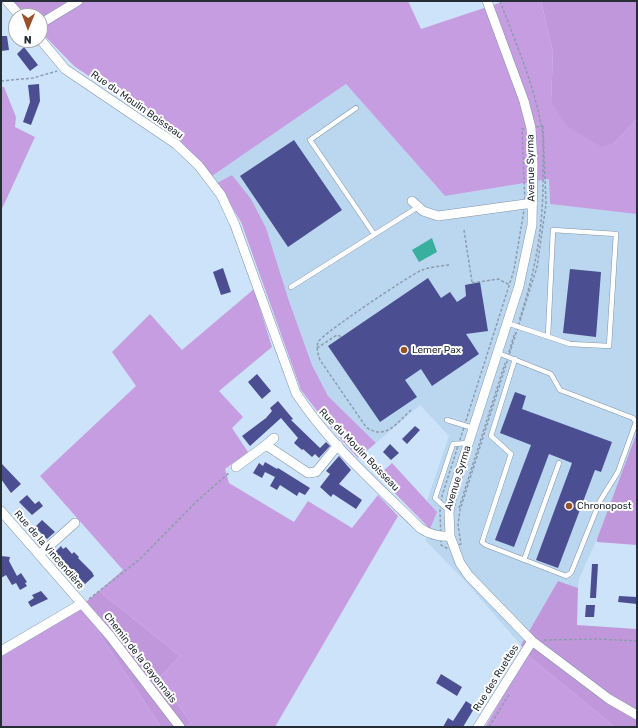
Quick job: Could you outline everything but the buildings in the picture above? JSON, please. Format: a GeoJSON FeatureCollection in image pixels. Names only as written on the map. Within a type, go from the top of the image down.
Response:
{"type":"FeatureCollection","features":[{"type":"Feature","properties":{"kind":"street"},"geometry":{"type":"LineString","coordinates":[[48,19],[78,1]]}},
{"type":"Feature","properties":{"kind":"street","name":"Avenue Syrma"},"geometry":{"type":"LineString","coordinates":[[448,539],[446,508],[454,491],[470,427],[508,323],[528,249],[530,203],[534,164],[531,128],[524,101],[487,1]]}},
{"type":"Feature","properties":{"kind":"street","name":"Rue du Moulin Boisseau"},"geometry":{"type":"LineString","coordinates":[[47,48],[65,69],[176,144],[199,166],[220,195],[234,225],[296,393],[310,414],[338,445],[420,528],[427,533],[448,539]]}},
{"type":"Feature","properties":{"kind":"street"},"geometry":{"type":"LineString","coordinates":[[415,204],[438,216],[530,203]]}},
{"type":"Feature","properties":{"kind":"street"},"geometry":{"type":"LineString","coordinates":[[236,467],[274,438]]}},
{"type":"Feature","properties":{"kind":"street"},"geometry":{"type":"LineString","coordinates":[[266,445],[308,473],[316,472],[338,445]]}},
{"type":"Feature","properties":{"kind":"street","name":"Rue de la Vincendière"},"geometry":{"type":"LineString","coordinates":[[1,511],[81,604]]}},
{"type":"Feature","properties":{"kind":"street"},"geometry":{"type":"LineString","coordinates":[[39,555],[75,523]]}},
{"type":"Feature","properties":{"kind":"street"},"geometry":{"type":"LineString","coordinates":[[448,539],[460,563],[469,576],[532,642],[609,699],[637,715]]}},
{"type":"Feature","properties":{"kind":"street"},"geometry":{"type":"LineString","coordinates":[[1,651],[81,604]]}},
{"type":"Feature","properties":{"kind":"street","name":"Chemin de la Gayonnais"},"geometry":{"type":"LineString","coordinates":[[81,604],[110,636],[180,727]]}},
{"type":"Feature","properties":{"kind":"street","name":"Rue des Ruettes"},"geometry":{"type":"LineString","coordinates":[[478,727],[532,642]]}},
{"type":"Feature","properties":{"kind":"lane"},"geometry":{"type":"LineString","coordinates":[[356,108],[310,140],[374,234]]}},
{"type":"Feature","properties":{"kind":"lane"},"geometry":{"type":"LineString","coordinates":[[291,287],[374,234],[415,204]]}},
{"type":"Feature","properties":{"kind":"lane"},"geometry":{"type":"LineString","coordinates":[[508,323],[570,344],[610,346],[616,234],[553,230],[548,336]]}},
{"type":"Feature","properties":{"kind":"lane"},"geometry":{"type":"LineString","coordinates":[[498,353],[516,359],[551,374],[560,390],[633,418],[636,422],[618,472],[600,501],[571,573],[566,576],[486,545],[482,540],[511,454],[492,436],[516,359]]}},
{"type":"Feature","properties":{"kind":"lane"},"geometry":{"type":"LineString","coordinates":[[447,420],[470,427]]}},
{"type":"Feature","properties":{"kind":"lane"},"geometry":{"type":"LineString","coordinates":[[446,508],[435,498],[453,444],[465,444]]}},
{"type":"Feature","properties":{"kind":"lane"},"geometry":{"type":"LineString","coordinates":[[524,560],[559,463]]}},
{"type":"Feature","properties":{"kind":"path","name":"Avenue Syrma"},"geometry":{"type":"LineString","coordinates":[[500,1],[530,81],[541,126],[544,196],[539,246],[529,290],[460,504],[456,524],[458,542],[448,539],[446,508],[517,269],[530,203],[523,125]]}},
{"type":"Feature","properties":{"kind":"path"},"geometry":{"type":"LineString","coordinates":[[1,81],[33,78],[65,69]]}},
{"type":"Feature","properties":{"kind":"path"},"geometry":{"type":"LineString","coordinates":[[464,230],[472,283],[498,279],[510,285]]}},
{"type":"Feature","properties":{"kind":"path"},"geometry":{"type":"LineString","coordinates":[[411,410],[387,431],[382,433],[371,431],[366,427],[327,373],[320,360],[317,348],[318,343],[323,337],[414,274],[431,267],[449,265]]}},
{"type":"Feature","properties":{"kind":"path"},"geometry":{"type":"LineString","coordinates":[[317,348],[337,335],[342,337]]}},
{"type":"Feature","properties":{"kind":"path"},"geometry":{"type":"LineString","coordinates":[[81,604],[94,597],[139,560],[196,502],[236,467]]}},
{"type":"Feature","properties":{"kind":"path"},"geometry":{"type":"LineString","coordinates":[[532,642],[561,639],[637,641]]}},
{"type":"Feature","properties":{"kind":"path"},"geometry":{"type":"LineString","coordinates":[[489,727],[514,687]]}},
{"type":"Feature","properties":{"kind":"shaded area"},"geometry":{"type":"Polygon","coordinates":[[[13,1],[69,1],[48,13],[48,8],[19,8],[13,1]]]}},
{"type":"Feature","properties":{"kind":"shaded area"},"geometry":{"type":"Polygon","coordinates":[[[69,1],[408,1],[421,29],[505,1],[541,1],[553,52],[551,102],[614,143],[637,119],[637,214],[550,204],[549,179],[445,196],[346,84],[212,176],[172,132],[74,66],[48,39],[48,13],[69,1]]]}},
{"type":"Feature","properties":{"kind":"shaded area"},"geometry":{"type":"Polygon","coordinates":[[[541,1],[637,1],[637,119],[614,143],[602,147],[568,127],[551,102],[553,52],[541,1]]]}},
{"type":"Feature","properties":{"kind":"shaded area"},"geometry":{"type":"Polygon","coordinates":[[[346,84],[445,196],[549,179],[550,204],[637,213],[637,432],[597,539],[579,579],[578,588],[558,581],[521,645],[465,581],[425,540],[437,512],[427,501],[449,436],[420,405],[376,443],[328,396],[312,365],[288,298],[232,175],[217,183],[212,176],[346,84]]]}},
{"type":"Feature","properties":{"kind":"shaded area"},"geometry":{"type":"Polygon","coordinates":[[[1,87],[4,87],[16,117],[15,127],[35,137],[1,211],[1,87]]]}},
{"type":"Feature","properties":{"kind":"shaded area"},"geometry":{"type":"Polygon","coordinates":[[[232,175],[251,199],[266,228],[288,298],[312,365],[328,396],[376,443],[358,458],[324,420],[301,390],[241,222],[217,183],[232,175]]]}},
{"type":"Feature","properties":{"kind":"shaded area"},"geometry":{"type":"Polygon","coordinates":[[[432,238],[437,252],[419,262],[412,250],[432,238]]]}},
{"type":"Feature","properties":{"kind":"shaded area"},"geometry":{"type":"Polygon","coordinates":[[[254,289],[272,347],[219,391],[243,417],[232,428],[248,452],[225,469],[229,483],[294,522],[308,501],[352,528],[378,495],[398,516],[275,727],[184,727],[191,723],[159,678],[180,656],[99,591],[123,570],[40,476],[136,386],[112,352],[150,314],[182,350],[254,289]]]}},
{"type":"Feature","properties":{"kind":"shaded area"},"geometry":{"type":"Polygon","coordinates":[[[637,432],[637,545],[597,542],[597,539],[637,432]]]}},
{"type":"Feature","properties":{"kind":"shaded area"},"geometry":{"type":"Polygon","coordinates":[[[392,463],[437,512],[430,529],[378,476],[392,463]]]}},
{"type":"Feature","properties":{"kind":"shaded area"},"geometry":{"type":"Polygon","coordinates":[[[558,581],[578,588],[577,625],[637,629],[637,727],[615,727],[527,655],[521,645],[558,581]]]}},
{"type":"Feature","properties":{"kind":"shaded area"},"geometry":{"type":"Polygon","coordinates":[[[99,591],[180,656],[159,678],[191,723],[184,727],[161,727],[81,606],[99,591]]]}},
{"type":"Feature","properties":{"kind":"shaded area"},"geometry":{"type":"Polygon","coordinates":[[[81,606],[161,727],[1,727],[1,657],[81,606]]]}},
{"type":"Feature","properties":{"kind":"shaded area"},"geometry":{"type":"Polygon","coordinates":[[[527,655],[615,727],[485,727],[527,655]]]}},
{"type":"Feature","properties":{"kind":"place","name":"Lemer Pax"},"geometry":{"type":"Point","coordinates":[404,350]}},
{"type":"Feature","properties":{"kind":"place","name":"Chronopost"},"geometry":{"type":"Point","coordinates":[569,506]}}]}
